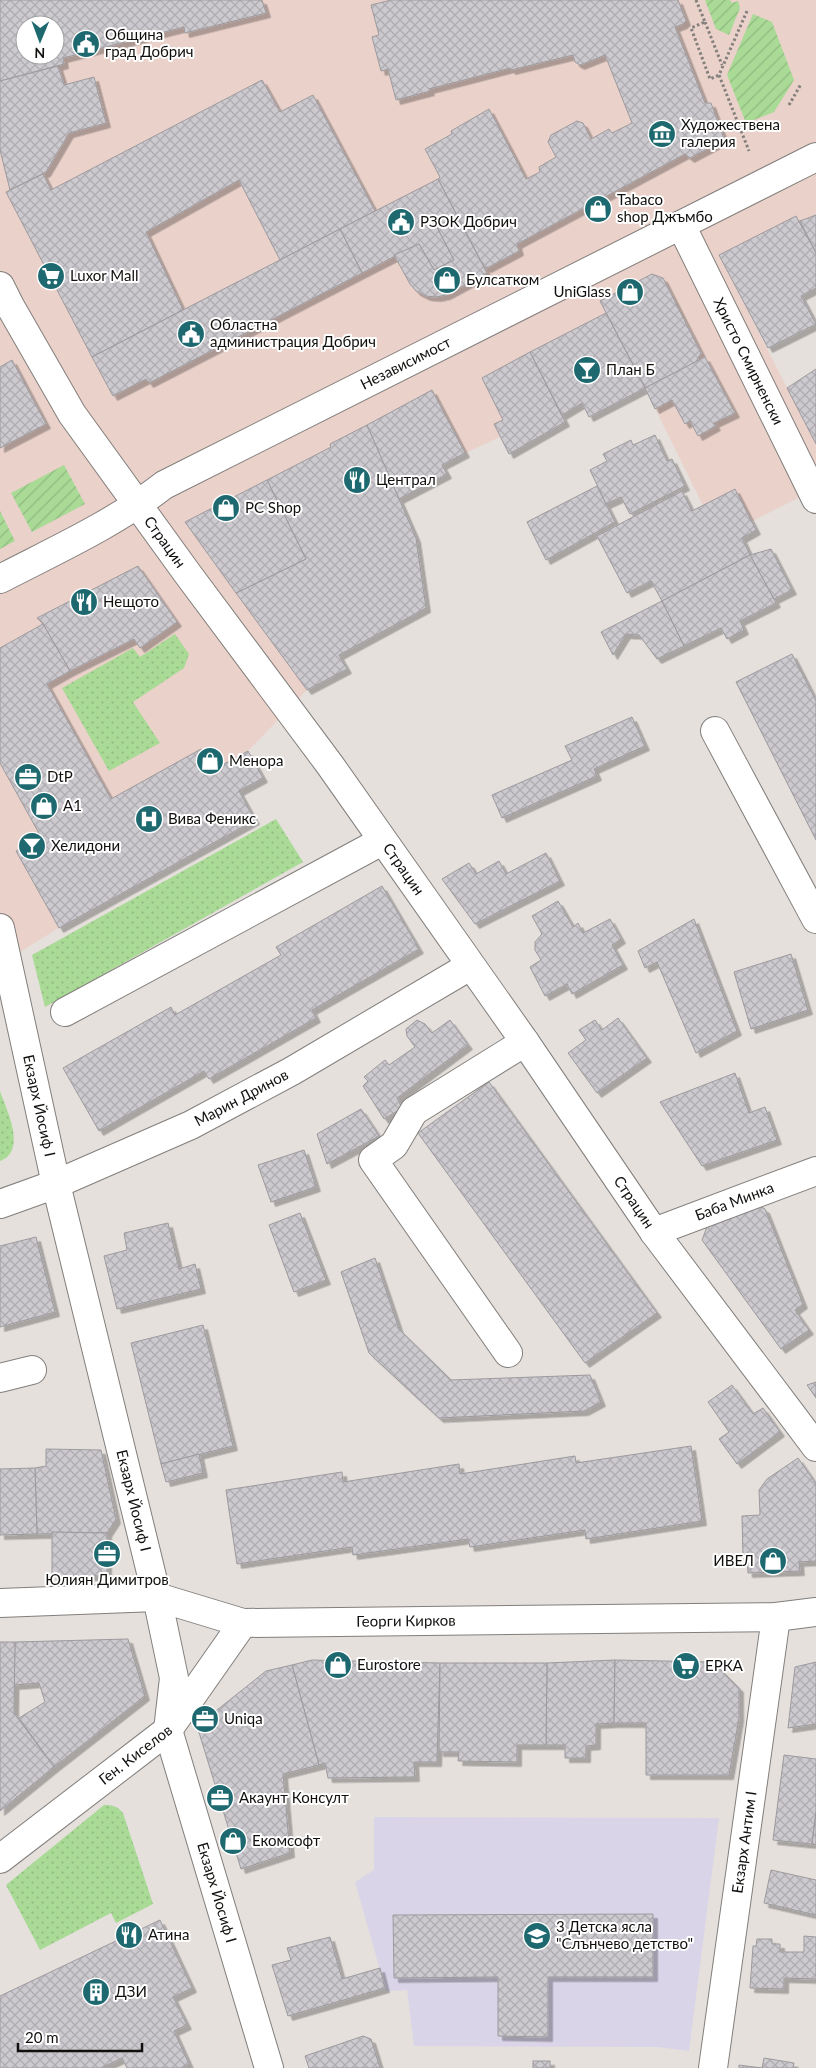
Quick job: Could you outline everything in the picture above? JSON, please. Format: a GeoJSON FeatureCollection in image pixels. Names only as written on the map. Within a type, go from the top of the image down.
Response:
{"type":"FeatureCollection","features":[{"type":"Feature","properties":{"kind":"street","name":"Независимост"},"geometry":{"type":"LineString","coordinates":[[0,579],[114,520],[164,485],[816,157]]}},
{"type":"Feature","properties":{"kind":"street","name":"Христо Смирненски"},"geometry":{"type":"LineString","coordinates":[[681,226],[816,499]]}},
{"type":"Feature","properties":{"kind":"street","name":"Страцин"},"geometry":{"type":"LineString","coordinates":[[3,301],[72,414],[139,504],[187,573],[330,765],[525,1042],[654,1232],[816,1447]]}},
{"type":"Feature","properties":{"kind":"street"},"geometry":{"type":"LineString","coordinates":[[714,731],[816,919]]}},
{"type":"Feature","properties":{"kind":"street"},"geometry":{"type":"LineString","coordinates":[[65,1012],[382,841]]}},
{"type":"Feature","properties":{"kind":"street","name":"Екзарх Йосиф I"},"geometry":{"type":"LineString","coordinates":[[0,928],[56,1184],[157,1597],[174,1678],[168,1730],[269,2068]]}},
{"type":"Feature","properties":{"kind":"street","name":"Марин Дринов"},"geometry":{"type":"LineString","coordinates":[[0,1204],[56,1184],[191,1125],[292,1070],[470,966]]}},
{"type":"Feature","properties":{"kind":"street"},"geometry":{"type":"LineString","coordinates":[[508,1353],[373,1160],[394,1145],[414,1111],[525,1042]]}},
{"type":"Feature","properties":{"kind":"street","name":"Баба Минка"},"geometry":{"type":"LineString","coordinates":[[654,1232],[816,1171]]}},
{"type":"Feature","properties":{"kind":"street"},"geometry":{"type":"LineString","coordinates":[[0,1378],[32,1370]]}},
{"type":"Feature","properties":{"kind":"street","name":"Георги Кирков"},"geometry":{"type":"LineString","coordinates":[[0,1602],[157,1597],[243,1624],[776,1617],[816,1612]]}},
{"type":"Feature","properties":{"kind":"street","name":"Екзарх Антим I"},"geometry":{"type":"LineString","coordinates":[[713,2068],[776,1617]]}},
{"type":"Feature","properties":{"kind":"street","name":"Ген. Киселов"},"geometry":{"type":"LineString","coordinates":[[0,1859],[168,1730],[243,1624]]}},
{"type":"Feature","properties":{"kind":"path"},"geometry":{"type":"LineString","coordinates":[[696,0],[723,66]]}},
{"type":"Feature","properties":{"kind":"path"},"geometry":{"type":"LineString","coordinates":[[705,22],[691,28],[710,79],[719,75],[746,11]]}},
{"type":"Feature","properties":{"kind":"path"},"geometry":{"type":"LineString","coordinates":[[719,75],[761,185]]}},
{"type":"Feature","properties":{"kind":"path"},"geometry":{"type":"LineString","coordinates":[[789,105],[801,84]]}},
{"type":"Feature","properties":{"kind":"shaded area"},"geometry":{"type":"Polygon","coordinates":[[[0,0],[816,0],[816,253],[796,216],[719,255],[816,444],[816,489],[719,538],[645,388],[589,417],[582,403],[562,415],[565,422],[509,454],[500,437],[442,464],[447,474],[399,500],[416,538],[426,608],[339,655],[347,669],[307,690],[248,751],[263,778],[239,792],[255,820],[59,928],[0,964],[0,0]]]}},
{"type":"Feature","properties":{"kind":"shaded area","name":"3 Детска ясла \"Слънчево детство\""},"geometry":{"type":"Polygon","coordinates":[[[374,1817],[719,1818],[689,2051],[658,2047],[414,2046],[407,1990],[386,1991],[355,1882],[374,1870],[374,1817]]]}},
{"type":"Feature","properties":{"kind":"green space"},"geometry":{"type":"Polygon","coordinates":[[[705,0],[730,0],[732,3],[738,1],[740,8],[729,35],[716,29],[705,0]]]}},
{"type":"Feature","properties":{"kind":"green space"},"geometry":{"type":"Polygon","coordinates":[[[753,14],[772,22],[794,80],[774,112],[746,123],[727,75],[753,14]]]}},
{"type":"Feature","properties":{"kind":"green space"},"geometry":{"type":"Polygon","coordinates":[[[64,465],[85,504],[32,532],[11,493],[64,465]]]}},
{"type":"Feature","properties":{"kind":"green space"},"geometry":{"type":"Polygon","coordinates":[[[0,511],[15,541],[0,549],[0,511]]]}},
{"type":"Feature","properties":{"kind":"green space"},"geometry":{"type":"Polygon","coordinates":[[[175,634],[189,654],[184,668],[133,702],[160,743],[109,771],[62,688],[133,648],[140,657],[175,634]]]}},
{"type":"Feature","properties":{"kind":"green space"},"geometry":{"type":"Polygon","coordinates":[[[276,819],[303,862],[45,1007],[32,955],[276,819]]]}},
{"type":"Feature","properties":{"kind":"green space"},"geometry":{"type":"Polygon","coordinates":[[[0,1091],[10,1118],[14,1139],[13,1148],[8,1156],[0,1161],[0,1091]]]}},
{"type":"Feature","properties":{"kind":"green space"},"geometry":{"type":"Polygon","coordinates":[[[104,1805],[115,1806],[123,1813],[153,1904],[116,1923],[111,1913],[40,1950],[6,1885],[104,1805]]]}},
{"type":"Feature","properties":{"kind":"building","name":"Община град Добрич"},"geometry":{"type":"Polygon","coordinates":[[[0,0],[262,0],[266,13],[185,33],[184,27],[65,57],[65,15],[15,15],[15,65],[60,65],[0,81],[0,0]]]}},
{"type":"Feature","properties":{"kind":"building","name":"Художествена галерия"},"geometry":{"type":"Polygon","coordinates":[[[391,0],[678,0],[686,21],[675,27],[705,103],[711,103],[723,136],[722,141],[690,158],[685,154],[517,244],[519,251],[487,268],[484,267],[438,179],[440,177],[425,149],[452,134],[451,131],[489,109],[526,179],[540,172],[539,167],[556,157],[548,142],[551,135],[577,121],[583,123],[591,139],[609,129],[612,133],[632,123],[605,55],[580,65],[575,62],[573,55],[511,70],[510,68],[429,89],[430,91],[396,100],[388,69],[381,71],[372,37],[379,35],[371,5],[391,0]]]}},
{"type":"Feature","properties":{"kind":"building"},"geometry":{"type":"Polygon","coordinates":[[[58,66],[64,85],[94,77],[106,123],[69,133],[46,172],[10,190],[0,150],[0,81],[58,66]]]}},
{"type":"Feature","properties":{"kind":"building"},"geometry":{"type":"Polygon","coordinates":[[[262,80],[280,112],[313,95],[375,211],[280,260],[239,180],[146,232],[183,310],[92,357],[6,192],[43,174],[51,190],[262,80]]]}},
{"type":"Feature","properties":{"kind":"building","name":"РЗОК Добрич"},"geometry":{"type":"Polygon","coordinates":[[[438,179],[457,216],[437,227],[454,260],[434,270],[419,244],[362,273],[340,229],[438,179]]]}},
{"type":"Feature","properties":{"kind":"building"},"geometry":{"type":"Polygon","coordinates":[[[816,215],[816,253],[800,221],[816,215]]]}},
{"type":"Feature","properties":{"kind":"building"},"geometry":{"type":"Polygon","coordinates":[[[457,216],[487,273],[446,295],[426,296],[416,291],[410,284],[394,255],[419,244],[434,270],[454,260],[437,227],[457,216]]]}},
{"type":"Feature","properties":{"kind":"building"},"geometry":{"type":"Polygon","coordinates":[[[796,216],[816,253],[816,288],[801,296],[816,324],[768,348],[719,255],[796,216]]]}},
{"type":"Feature","properties":{"kind":"building","name":"Областна администрация Добрич"},"geometry":{"type":"Polygon","coordinates":[[[340,229],[362,273],[149,383],[146,379],[113,396],[92,357],[340,229]]]}},
{"type":"Feature","properties":{"kind":"building"},"geometry":{"type":"Polygon","coordinates":[[[652,274],[663,278],[701,353],[696,362],[645,388],[600,301],[652,274]]]}},
{"type":"Feature","properties":{"kind":"building","name":"План Б"},"geometry":{"type":"Polygon","coordinates":[[[606,313],[645,388],[589,417],[582,403],[562,415],[530,352],[606,313]]]}},
{"type":"Feature","properties":{"kind":"building"},"geometry":{"type":"Polygon","coordinates":[[[530,352],[565,422],[509,454],[494,424],[503,420],[482,378],[530,352]]]}},
{"type":"Feature","properties":{"kind":"building"},"geometry":{"type":"Polygon","coordinates":[[[705,357],[735,413],[714,423],[716,426],[698,436],[690,421],[685,424],[672,400],[655,409],[645,388],[705,357]]]}},
{"type":"Feature","properties":{"kind":"building"},"geometry":{"type":"Polygon","coordinates":[[[12,360],[46,424],[0,448],[0,367],[12,360]]]}},
{"type":"Feature","properties":{"kind":"building"},"geometry":{"type":"Polygon","coordinates":[[[816,369],[816,444],[787,388],[816,369]]]}},
{"type":"Feature","properties":{"kind":"building"},"geometry":{"type":"Polygon","coordinates":[[[432,390],[465,453],[442,465],[447,474],[399,499],[367,425],[432,390]]]}},
{"type":"Feature","properties":{"kind":"building"},"geometry":{"type":"Polygon","coordinates":[[[367,425],[416,538],[426,608],[339,655],[347,669],[307,690],[236,593],[306,559],[267,480],[331,447],[330,444],[367,425]]]}},
{"type":"Feature","properties":{"kind":"building"},"geometry":{"type":"Polygon","coordinates":[[[655,435],[667,461],[672,459],[685,486],[630,514],[621,497],[606,504],[590,470],[607,461],[603,454],[631,440],[633,445],[655,435]]]}},
{"type":"Feature","properties":{"kind":"building"},"geometry":{"type":"Polygon","coordinates":[[[267,480],[306,559],[236,593],[185,522],[267,480]]]}},
{"type":"Feature","properties":{"kind":"building"},"geometry":{"type":"Polygon","coordinates":[[[597,486],[615,522],[546,560],[527,522],[597,486]]]}},
{"type":"Feature","properties":{"kind":"building"},"geometry":{"type":"Polygon","coordinates":[[[735,489],[756,530],[742,538],[750,555],[662,601],[651,581],[627,593],[597,536],[682,491],[692,511],[735,489]]]}},
{"type":"Feature","properties":{"kind":"building"},"geometry":{"type":"Polygon","coordinates":[[[771,549],[792,590],[774,599],[750,555],[771,549]]]}},
{"type":"Feature","properties":{"kind":"building"},"geometry":{"type":"Polygon","coordinates":[[[750,555],[776,603],[740,621],[744,630],[727,639],[721,628],[684,646],[662,601],[750,555]]]}},
{"type":"Feature","properties":{"kind":"building"},"geometry":{"type":"Polygon","coordinates":[[[138,566],[177,622],[140,648],[134,639],[70,671],[43,624],[37,618],[138,566]]]}},
{"type":"Feature","properties":{"kind":"building"},"geometry":{"type":"Polygon","coordinates":[[[662,601],[684,646],[657,659],[639,635],[626,634],[613,655],[601,632],[662,601]]]}},
{"type":"Feature","properties":{"kind":"building"},"geometry":{"type":"Polygon","coordinates":[[[43,624],[70,671],[47,684],[111,799],[201,749],[224,764],[248,751],[263,778],[239,791],[255,820],[59,928],[16,851],[41,837],[0,763],[0,648],[43,624]]]}},
{"type":"Feature","properties":{"kind":"building"},"geometry":{"type":"Polygon","coordinates":[[[792,654],[816,701],[816,840],[736,682],[792,654]]]}},
{"type":"Feature","properties":{"kind":"building"},"geometry":{"type":"Polygon","coordinates":[[[632,717],[645,746],[594,769],[597,776],[502,818],[492,795],[572,760],[565,746],[632,717]]]}},
{"type":"Feature","properties":{"kind":"building"},"geometry":{"type":"Polygon","coordinates":[[[546,853],[560,881],[475,924],[442,879],[469,863],[476,874],[499,861],[506,874],[546,853]]]}},
{"type":"Feature","properties":{"kind":"building"},"geometry":{"type":"Polygon","coordinates":[[[382,886],[419,949],[312,1010],[316,1018],[209,1079],[204,1071],[99,1131],[63,1068],[171,1007],[175,1015],[281,955],[276,947],[382,886]]]}},
{"type":"Feature","properties":{"kind":"building"},"geometry":{"type":"Polygon","coordinates":[[[558,901],[573,927],[578,923],[583,933],[610,919],[621,939],[612,945],[623,965],[572,994],[567,984],[545,996],[530,967],[541,960],[535,950],[535,942],[542,934],[532,916],[558,901]]]}},
{"type":"Feature","properties":{"kind":"building"},"geometry":{"type":"Polygon","coordinates":[[[694,919],[737,1031],[696,1053],[657,962],[645,968],[638,951],[694,919]]]}},
{"type":"Feature","properties":{"kind":"building"},"geometry":{"type":"Polygon","coordinates":[[[791,954],[808,1010],[751,1029],[734,972],[791,954]]]}},
{"type":"Feature","properties":{"kind":"building"},"geometry":{"type":"Polygon","coordinates":[[[618,1018],[647,1058],[597,1093],[568,1053],[586,1040],[579,1030],[595,1020],[602,1030],[618,1018]]]}},
{"type":"Feature","properties":{"kind":"building"},"geometry":{"type":"Polygon","coordinates":[[[417,1020],[425,1024],[432,1033],[450,1020],[468,1045],[397,1098],[402,1108],[384,1119],[363,1086],[368,1081],[364,1077],[385,1060],[389,1065],[415,1047],[407,1036],[406,1029],[417,1020]]]}},
{"type":"Feature","properties":{"kind":"building"},"geometry":{"type":"Polygon","coordinates":[[[735,1073],[749,1113],[765,1107],[777,1140],[702,1166],[660,1102],[735,1073]]]}},
{"type":"Feature","properties":{"kind":"building"},"geometry":{"type":"Polygon","coordinates":[[[489,1082],[657,1313],[585,1363],[418,1133],[489,1082]]]}},
{"type":"Feature","properties":{"kind":"building"},"geometry":{"type":"Polygon","coordinates":[[[361,1109],[379,1136],[327,1164],[317,1134],[361,1109]]]}},
{"type":"Feature","properties":{"kind":"building"},"geometry":{"type":"Polygon","coordinates":[[[304,1150],[316,1187],[271,1202],[258,1165],[304,1150]]]}},
{"type":"Feature","properties":{"kind":"building"},"geometry":{"type":"Polygon","coordinates":[[[758,1205],[765,1209],[803,1304],[795,1310],[809,1330],[781,1349],[702,1240],[708,1224],[758,1205]]]}},
{"type":"Feature","properties":{"kind":"building"},"geometry":{"type":"Polygon","coordinates":[[[300,1213],[326,1280],[294,1292],[269,1225],[300,1213]]]}},
{"type":"Feature","properties":{"kind":"building"},"geometry":{"type":"Polygon","coordinates":[[[168,1223],[179,1269],[195,1264],[201,1289],[117,1309],[104,1256],[127,1250],[124,1233],[168,1223]]]}},
{"type":"Feature","properties":{"kind":"building"},"geometry":{"type":"Polygon","coordinates":[[[36,1237],[55,1312],[0,1327],[0,1246],[36,1237]]]}},
{"type":"Feature","properties":{"kind":"building"},"geometry":{"type":"Polygon","coordinates":[[[375,1258],[399,1329],[451,1380],[590,1375],[601,1402],[584,1411],[439,1418],[369,1353],[341,1272],[375,1258]]]}},
{"type":"Feature","properties":{"kind":"building"},"geometry":{"type":"Polygon","coordinates":[[[203,1325],[233,1446],[161,1464],[131,1343],[203,1325]]]}},
{"type":"Feature","properties":{"kind":"building"},"geometry":{"type":"Polygon","coordinates":[[[816,1382],[816,1398],[807,1385],[816,1382]]]}},
{"type":"Feature","properties":{"kind":"building"},"geometry":{"type":"Polygon","coordinates":[[[732,1385],[753,1414],[763,1408],[780,1432],[737,1464],[719,1439],[729,1432],[708,1402],[732,1385]]]}},
{"type":"Feature","properties":{"kind":"building"},"geometry":{"type":"Polygon","coordinates":[[[691,1446],[702,1521],[586,1539],[585,1530],[470,1547],[468,1539],[353,1555],[352,1547],[237,1564],[226,1490],[342,1472],[343,1482],[459,1464],[460,1474],[575,1456],[576,1463],[691,1446]]]}},
{"type":"Feature","properties":{"kind":"building"},"geometry":{"type":"Polygon","coordinates":[[[46,1449],[101,1450],[116,1519],[107,1533],[37,1534],[35,1468],[46,1466],[46,1449]]]}},
{"type":"Feature","properties":{"kind":"building"},"geometry":{"type":"Polygon","coordinates":[[[199,1454],[203,1473],[166,1482],[161,1464],[199,1454]]]}},
{"type":"Feature","properties":{"kind":"building"},"geometry":{"type":"Polygon","coordinates":[[[798,1458],[816,1484],[816,1561],[799,1562],[800,1571],[748,1573],[747,1558],[743,1558],[742,1516],[760,1515],[759,1490],[767,1479],[798,1458]]]}},
{"type":"Feature","properties":{"kind":"building"},"geometry":{"type":"Polygon","coordinates":[[[35,1468],[37,1534],[0,1535],[0,1469],[35,1468]]]}},
{"type":"Feature","properties":{"kind":"building"},"geometry":{"type":"Polygon","coordinates":[[[52,1532],[107,1533],[107,1576],[52,1576],[52,1532]]]}},
{"type":"Feature","properties":{"kind":"building"},"geometry":{"type":"Polygon","coordinates":[[[128,1639],[145,1696],[54,1767],[19,1718],[45,1702],[39,1683],[14,1685],[15,1642],[128,1639]]]}},
{"type":"Feature","properties":{"kind":"building"},"geometry":{"type":"Polygon","coordinates":[[[0,1642],[15,1642],[14,1713],[54,1767],[0,1811],[0,1642]]]}},
{"type":"Feature","properties":{"kind":"building"},"geometry":{"type":"Polygon","coordinates":[[[312,1660],[440,1663],[437,1762],[414,1762],[415,1777],[328,1778],[325,1763],[319,1765],[292,1665],[312,1660]]]}},
{"type":"Feature","properties":{"kind":"building"},"geometry":{"type":"Polygon","coordinates":[[[615,1660],[614,1723],[596,1724],[596,1745],[586,1746],[586,1758],[565,1758],[565,1745],[546,1745],[547,1663],[615,1660]]]}},
{"type":"Feature","properties":{"kind":"building"},"geometry":{"type":"Polygon","coordinates":[[[615,1660],[713,1662],[739,1688],[739,1718],[729,1775],[646,1775],[646,1723],[614,1723],[615,1660]]]}},
{"type":"Feature","properties":{"kind":"building"},"geometry":{"type":"Polygon","coordinates":[[[816,1662],[816,1724],[788,1728],[795,1667],[816,1662]]]}},
{"type":"Feature","properties":{"kind":"building"},"geometry":{"type":"Polygon","coordinates":[[[440,1663],[547,1663],[546,1745],[517,1745],[517,1762],[458,1761],[459,1752],[439,1752],[440,1663]]]}},
{"type":"Feature","properties":{"kind":"building"},"geometry":{"type":"Polygon","coordinates":[[[292,1665],[319,1765],[283,1774],[290,1853],[241,1869],[197,1726],[266,1671],[292,1665]]]}},
{"type":"Feature","properties":{"kind":"building"},"geometry":{"type":"Polygon","coordinates":[[[784,1755],[816,1759],[816,1811],[812,1844],[773,1840],[784,1755]]]}},
{"type":"Feature","properties":{"kind":"building"},"geometry":{"type":"Polygon","coordinates":[[[816,1813],[816,1845],[812,1844],[816,1813]]]}},
{"type":"Feature","properties":{"kind":"building"},"geometry":{"type":"Polygon","coordinates":[[[771,1870],[816,1880],[816,1915],[764,1903],[771,1870]]]}},
{"type":"Feature","properties":{"kind":"building"},"geometry":{"type":"Polygon","coordinates":[[[653,1914],[653,1977],[548,1977],[548,2037],[498,2036],[498,1977],[394,1978],[393,1915],[653,1914]]]}},
{"type":"Feature","properties":{"kind":"building","name":"ДЗИ"},"geometry":{"type":"Polygon","coordinates":[[[160,1920],[192,1988],[173,1997],[187,2025],[174,2031],[189,2064],[181,2068],[127,2068],[122,2058],[101,2068],[0,2068],[0,1996],[160,1920]]]}},
{"type":"Feature","properties":{"kind":"building"},"geometry":{"type":"Polygon","coordinates":[[[804,1936],[816,1937],[816,1979],[784,1978],[784,1989],[750,1988],[753,1946],[756,1946],[757,1939],[772,1939],[772,1944],[780,1944],[780,1952],[804,1952],[804,1936]]]}},
{"type":"Feature","properties":{"kind":"building"},"geometry":{"type":"Polygon","coordinates":[[[330,1937],[342,1979],[380,1968],[385,1988],[288,2016],[272,1965],[291,1960],[287,1948],[330,1937]]]}},
{"type":"Feature","properties":{"kind":"building"},"geometry":{"type":"Polygon","coordinates":[[[363,2036],[371,2039],[380,2068],[309,2068],[305,2056],[363,2036]]]}},
{"type":"Feature","properties":{"kind":"building"},"geometry":{"type":"Polygon","coordinates":[[[764,2058],[794,2063],[793,2068],[762,2068],[764,2058]]]}},
{"type":"Feature","properties":{"kind":"building"},"geometry":{"type":"Polygon","coordinates":[[[533,2061],[550,2061],[550,2068],[533,2068],[533,2061]]]}},
{"type":"Feature","properties":{"kind":"building"},"geometry":{"type":"Polygon","coordinates":[[[739,2065],[762,2068],[739,2068],[739,2065]]]}},
{"type":"Feature","properties":{"kind":"place","name":"Община град Добрич"},"geometry":{"type":"Point","coordinates":[86,44]}},
{"type":"Feature","properties":{"kind":"place","name":"Художествена галерия"},"geometry":{"type":"Point","coordinates":[662,134]}},
{"type":"Feature","properties":{"kind":"place","name":"Tabaco shop Джъмбо"},"geometry":{"type":"Point","coordinates":[598,209]}},
{"type":"Feature","properties":{"kind":"place","name":"РЗОК Добрич"},"geometry":{"type":"Point","coordinates":[401,222]}},
{"type":"Feature","properties":{"kind":"place","name":"Luxor Mall"},"geometry":{"type":"Point","coordinates":[51,276]}},
{"type":"Feature","properties":{"kind":"place","name":"Булсатком"},"geometry":{"type":"Point","coordinates":[447,280]}},
{"type":"Feature","properties":{"kind":"place","name":"UniGlass"},"geometry":{"type":"Point","coordinates":[630,292]}},
{"type":"Feature","properties":{"kind":"place","name":"Областна администрация Добрич"},"geometry":{"type":"Point","coordinates":[191,334]}},
{"type":"Feature","properties":{"kind":"place","name":"План Б"},"geometry":{"type":"Point","coordinates":[587,370]}},
{"type":"Feature","properties":{"kind":"place","name":"Централ"},"geometry":{"type":"Point","coordinates":[357,480]}},
{"type":"Feature","properties":{"kind":"place","name":"PC Shop"},"geometry":{"type":"Point","coordinates":[226,508]}},
{"type":"Feature","properties":{"kind":"place","name":"Нещото"},"geometry":{"type":"Point","coordinates":[84,602]}},
{"type":"Feature","properties":{"kind":"place","name":"Менора"},"geometry":{"type":"Point","coordinates":[210,761]}},
{"type":"Feature","properties":{"kind":"place","name":"DtP"},"geometry":{"type":"Point","coordinates":[28,777]}},
{"type":"Feature","properties":{"kind":"place","name":"A1"},"geometry":{"type":"Point","coordinates":[44,806]}},
{"type":"Feature","properties":{"kind":"place","name":"Вива Феникс"},"geometry":{"type":"Point","coordinates":[149,819]}},
{"type":"Feature","properties":{"kind":"place","name":"Хелидони"},"geometry":{"type":"Point","coordinates":[32,846]}},
{"type":"Feature","properties":{"kind":"place","name":"Юлиян Димитров"},"geometry":{"type":"Point","coordinates":[107,1554]}},
{"type":"Feature","properties":{"kind":"place","name":"ИВЕЛ"},"geometry":{"type":"Point","coordinates":[773,1561]}},
{"type":"Feature","properties":{"kind":"place","name":"Eurostore"},"geometry":{"type":"Point","coordinates":[338,1665]}},
{"type":"Feature","properties":{"kind":"place","name":"ЕРКА"},"geometry":{"type":"Point","coordinates":[686,1666]}},
{"type":"Feature","properties":{"kind":"place","name":"Uniqa"},"geometry":{"type":"Point","coordinates":[205,1719]}},
{"type":"Feature","properties":{"kind":"place","name":"Акаунт Консулт"},"geometry":{"type":"Point","coordinates":[220,1798]}},
{"type":"Feature","properties":{"kind":"place","name":"Екомсофт"},"geometry":{"type":"Point","coordinates":[233,1841]}},
{"type":"Feature","properties":{"kind":"place","name":"Атина"},"geometry":{"type":"Point","coordinates":[129,1935]}},
{"type":"Feature","properties":{"kind":"place","name":"3 Детска ясла \"Слънчево детство\""},"geometry":{"type":"Point","coordinates":[537,1936]}},
{"type":"Feature","properties":{"kind":"place","name":"ДЗИ"},"geometry":{"type":"Point","coordinates":[96,1992]}}]}
